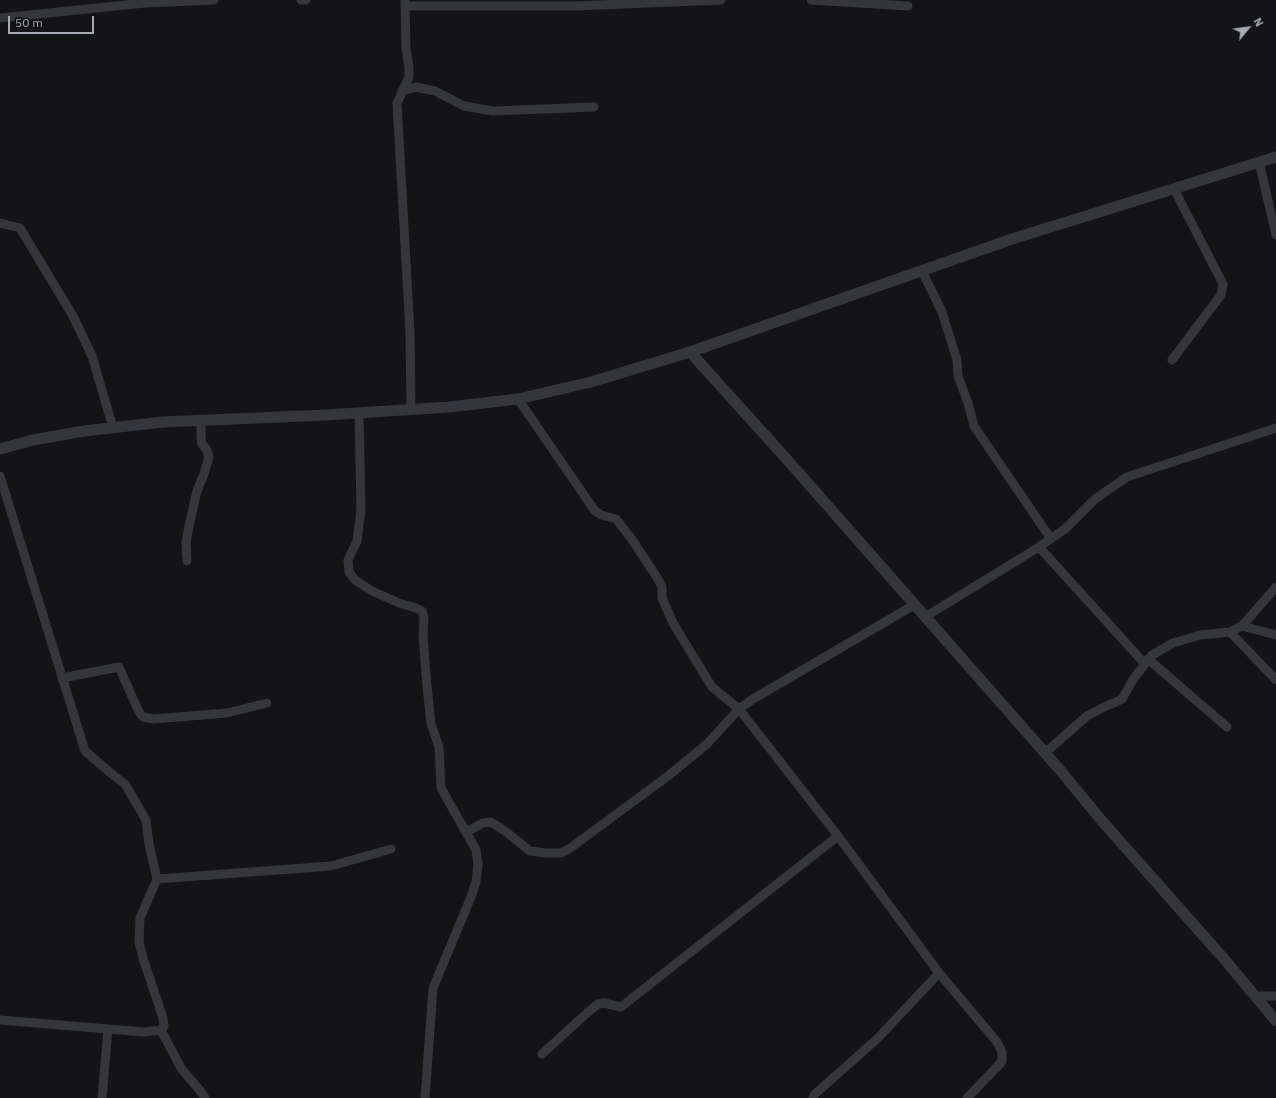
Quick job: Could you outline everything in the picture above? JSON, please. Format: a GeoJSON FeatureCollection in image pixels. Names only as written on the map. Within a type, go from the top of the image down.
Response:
{"type":"FeatureCollection","features":[{"type":"Feature","properties":{"kind":"street"},"geometry":{"type":"LineString","coordinates":[[0,18],[145,3],[214,0]]}},
{"type":"Feature","properties":{"kind":"street"},"geometry":{"type":"LineString","coordinates":[[301,0],[306,0]]}},
{"type":"Feature","properties":{"kind":"street"},"geometry":{"type":"LineString","coordinates":[[411,410],[410,333],[397,103],[409,77],[406,48],[405,3],[530,3],[575,6],[721,0]]}},
{"type":"Feature","properties":{"kind":"street"},"geometry":{"type":"LineString","coordinates":[[811,0],[908,6]]}},
{"type":"Feature","properties":{"kind":"street"},"geometry":{"type":"LineString","coordinates":[[402,91],[416,86],[435,91],[464,106],[493,111],[594,107]]}},
{"type":"Feature","properties":{"kind":"street"},"geometry":{"type":"LineString","coordinates":[[0,449],[33,440],[163,422],[411,410],[518,399],[591,382],[690,352],[1012,239],[1276,157]]}},
{"type":"Feature","properties":{"kind":"street"},"geometry":{"type":"LineString","coordinates":[[1259,162],[1276,235]]}},
{"type":"Feature","properties":{"kind":"street"},"geometry":{"type":"LineString","coordinates":[[1172,360],[1221,295],[1223,284],[1174,189]]}},
{"type":"Feature","properties":{"kind":"street"},"geometry":{"type":"LineString","coordinates":[[0,223],[20,228],[74,316],[92,356],[113,428]]}},
{"type":"Feature","properties":{"kind":"street"},"geometry":{"type":"LineString","coordinates":[[922,271],[942,312],[957,360],[958,376],[974,426],[1051,539]]}},
{"type":"Feature","properties":{"kind":"street"},"geometry":{"type":"LineString","coordinates":[[690,352],[1046,753],[1102,822],[1276,1021]]}},
{"type":"Feature","properties":{"kind":"street"},"geometry":{"type":"LineString","coordinates":[[518,399],[595,511],[601,515],[616,520],[631,538],[658,579],[662,587],[662,598],[673,623],[712,687],[739,709],[838,836],[938,973],[997,1042],[1002,1052],[1002,1060],[967,1098]]}},
{"type":"Feature","properties":{"kind":"street"},"geometry":{"type":"LineString","coordinates":[[358,413],[361,510],[357,541],[348,560],[349,572],[355,580],[372,591],[422,611],[424,616],[423,636],[431,724],[438,747],[441,788],[476,850],[478,864],[476,882],[433,988],[425,1098]]}},
{"type":"Feature","properties":{"kind":"street"},"geometry":{"type":"LineString","coordinates":[[187,561],[186,543],[189,526],[197,491],[204,474],[208,457],[207,450],[202,444],[200,421]]}},
{"type":"Feature","properties":{"kind":"street"},"geometry":{"type":"LineString","coordinates":[[925,617],[1051,539],[1064,529],[1095,499],[1127,477],[1276,428]]}},
{"type":"Feature","properties":{"kind":"street"},"geometry":{"type":"LineString","coordinates":[[0,476],[85,751],[125,784],[146,820],[157,879],[140,918],[139,942],[163,1018],[164,1026],[161,1030]]}},
{"type":"Feature","properties":{"kind":"street"},"geometry":{"type":"LineString","coordinates":[[1039,547],[1146,662],[1227,727]]}},
{"type":"Feature","properties":{"kind":"street"},"geometry":{"type":"LineString","coordinates":[[1046,753],[1087,716],[1122,699],[1134,678],[1152,655],[1173,643],[1200,635],[1230,632],[1242,626],[1276,587]]}},
{"type":"Feature","properties":{"kind":"street"},"geometry":{"type":"LineString","coordinates":[[466,832],[483,823],[491,822],[530,851],[553,853],[569,849],[668,776],[707,744],[739,709],[914,605]]}},
{"type":"Feature","properties":{"kind":"street"},"geometry":{"type":"LineString","coordinates":[[1242,626],[1276,635]]}},
{"type":"Feature","properties":{"kind":"street"},"geometry":{"type":"LineString","coordinates":[[1230,632],[1276,680]]}},
{"type":"Feature","properties":{"kind":"street"},"geometry":{"type":"LineString","coordinates":[[62,678],[119,667],[139,712],[143,717],[153,719],[227,713],[266,703]]}},
{"type":"Feature","properties":{"kind":"street"},"geometry":{"type":"LineString","coordinates":[[542,1054],[598,1004],[621,1007],[838,836]]}},
{"type":"Feature","properties":{"kind":"street"},"geometry":{"type":"LineString","coordinates":[[157,879],[331,866],[391,849]]}},
{"type":"Feature","properties":{"kind":"street"},"geometry":{"type":"LineString","coordinates":[[813,1098],[815,1094],[878,1038],[938,973]]}},
{"type":"Feature","properties":{"kind":"street"},"geometry":{"type":"LineString","coordinates":[[1255,996],[1276,996]]}},
{"type":"Feature","properties":{"kind":"street"},"geometry":{"type":"LineString","coordinates":[[0,1020],[144,1032],[161,1030]]}},
{"type":"Feature","properties":{"kind":"street"},"geometry":{"type":"LineString","coordinates":[[102,1098],[108,1029]]}},
{"type":"Feature","properties":{"kind":"street"},"geometry":{"type":"LineString","coordinates":[[161,1030],[181,1068],[203,1095],[211,1098]]}}]}
